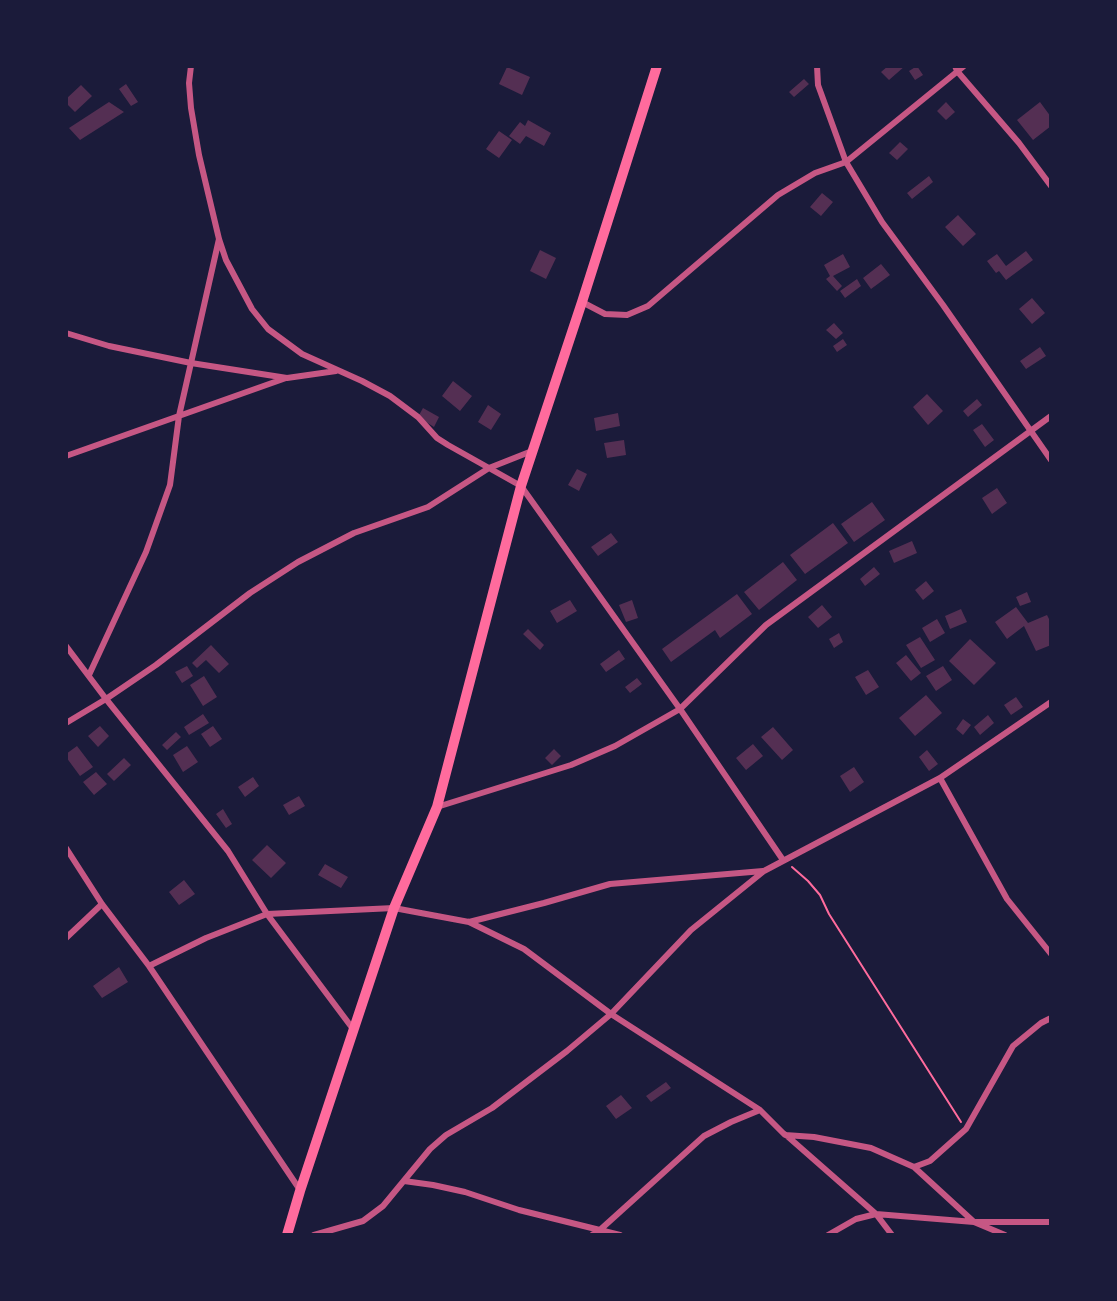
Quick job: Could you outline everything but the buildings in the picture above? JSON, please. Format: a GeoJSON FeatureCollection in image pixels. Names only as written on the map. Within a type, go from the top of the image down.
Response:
{"type":"FeatureCollection","features":[{"type":"Feature","properties":{"kind":"highway"},"geometry":{"type":"LineString","coordinates":[[287,1235],[394,908],[437,807],[521,486],[657,66]]}},
{"type":"Feature","properties":{"kind":"street"},"geometry":{"type":"LineString","coordinates":[[191,66],[189,83],[191,108],[199,155],[219,239],[226,260],[252,309],[268,329],[302,354],[390,396],[418,417],[437,438],[521,486],[681,709],[783,860]]}},
{"type":"Feature","properties":{"kind":"street"},"geometry":{"type":"LineString","coordinates":[[817,66],[818,85],[846,162],[882,222],[1051,460]]}},
{"type":"Feature","properties":{"kind":"street"},"geometry":{"type":"LineString","coordinates":[[582,302],[605,314],[627,315],[648,306],[778,195],[815,173],[846,162],[956,68],[964,66]]}},
{"type":"Feature","properties":{"kind":"street"},"geometry":{"type":"LineString","coordinates":[[956,68],[1019,143],[1051,186]]}},
{"type":"Feature","properties":{"kind":"street"},"geometry":{"type":"LineString","coordinates":[[88,675],[146,552],[170,485],[179,416],[219,239]]}},
{"type":"Feature","properties":{"kind":"street"},"geometry":{"type":"LineString","coordinates":[[66,333],[109,346],[191,363],[287,378]]}},
{"type":"Feature","properties":{"kind":"street"},"geometry":{"type":"LineString","coordinates":[[66,456],[287,378],[338,371]]}},
{"type":"Feature","properties":{"kind":"street"},"geometry":{"type":"LineString","coordinates":[[437,807],[571,765],[615,746],[681,709],[766,625],[1051,416]]}},
{"type":"Feature","properties":{"kind":"street"},"geometry":{"type":"LineString","coordinates":[[66,723],[156,665],[250,593],[298,562],[354,533],[428,507],[489,468],[533,451]]}},
{"type":"Feature","properties":{"kind":"street"},"geometry":{"type":"LineString","coordinates":[[66,646],[228,851],[267,914],[354,1029]]}},
{"type":"Feature","properties":{"kind":"street"},"geometry":{"type":"LineString","coordinates":[[314,1235],[337,1232],[363,1221],[383,1206],[430,1149],[446,1135],[492,1108],[567,1051],[611,1014],[691,930],[764,871],[940,778],[1051,702]]}},
{"type":"Feature","properties":{"kind":"street"},"geometry":{"type":"LineString","coordinates":[[940,778],[1007,898],[1051,954]]}},
{"type":"Feature","properties":{"kind":"street"},"geometry":{"type":"LineString","coordinates":[[66,848],[102,904],[149,966],[300,1191]]}},
{"type":"Feature","properties":{"kind":"street"},"geometry":{"type":"LineString","coordinates":[[469,922],[610,884],[764,871]]}},
{"type":"Feature","properties":{"kind":"street"},"geometry":{"type":"LineString","coordinates":[[66,938],[102,904]]}},
{"type":"Feature","properties":{"kind":"street"},"geometry":{"type":"LineString","coordinates":[[149,966],[206,938],[267,914],[394,908],[469,922],[524,949],[611,1014],[760,1110],[784,1135],[876,1214],[892,1235]]}},
{"type":"Feature","properties":{"kind":"street"},"geometry":{"type":"LineString","coordinates":[[914,1167],[930,1161],[966,1129],[1013,1046],[1041,1023],[1051,1018]]}},
{"type":"Feature","properties":{"kind":"street"},"geometry":{"type":"LineString","coordinates":[[592,1235],[704,1136],[760,1110]]}},
{"type":"Feature","properties":{"kind":"street"},"geometry":{"type":"LineString","coordinates":[[784,1135],[814,1137],[871,1148],[914,1167],[974,1222],[1005,1235]]}},
{"type":"Feature","properties":{"kind":"street"},"geometry":{"type":"LineString","coordinates":[[404,1181],[465,1192],[519,1210],[620,1235]]}},
{"type":"Feature","properties":{"kind":"street"},"geometry":{"type":"LineString","coordinates":[[828,1235],[856,1219],[876,1214],[974,1222],[1051,1222]]}},
{"type":"Feature","properties":{"kind":"path"},"geometry":{"type":"LineString","coordinates":[[783,860],[808,881],[820,895],[829,914],[966,1129]]}}]}
